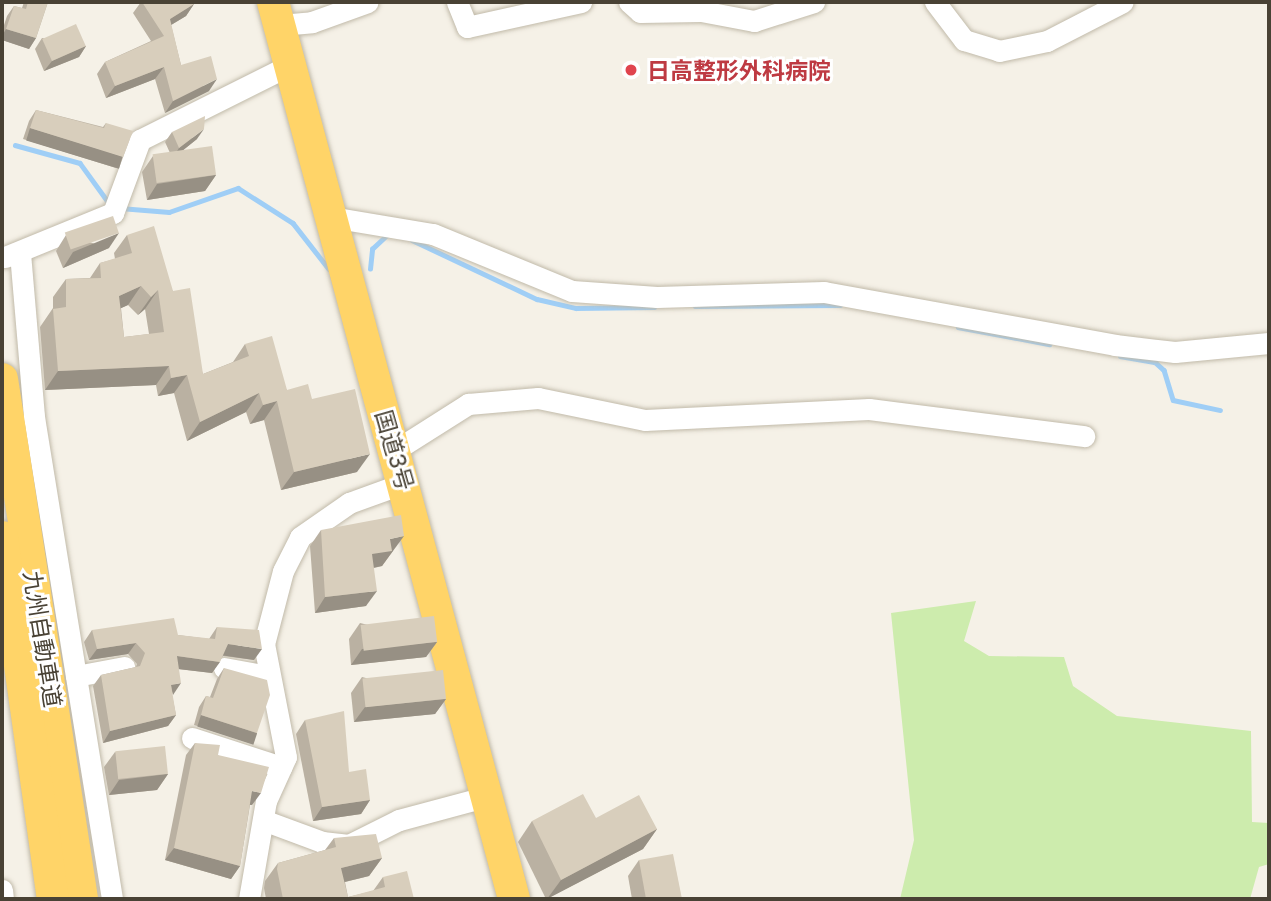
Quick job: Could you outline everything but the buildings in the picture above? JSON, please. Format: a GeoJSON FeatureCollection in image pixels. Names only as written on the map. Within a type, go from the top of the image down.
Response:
{"type":"FeatureCollection","features":[{"type":"Feature","properties":{"kind":"highway","name":"国道3号"},"geometry":{"type":"LineString","coordinates":[[276,13],[514,899]]}},
{"type":"Feature","properties":{"kind":"highway","name":"九州自動車道"},"geometry":{"type":"LineString","coordinates":[[2,379],[82,899]]}},
{"type":"Feature","properties":{"kind":"highway","name":"九州自動車道"},"geometry":{"type":"LineString","coordinates":[[2,537],[53,899]]}},
{"type":"Feature","properties":{"kind":"street"},"geometry":{"type":"LineString","coordinates":[[276,13],[312,22],[368,2]]}},
{"type":"Feature","properties":{"kind":"street"},"geometry":{"type":"LineString","coordinates":[[457,2],[467,27],[582,2]]}},
{"type":"Feature","properties":{"kind":"street"},"geometry":{"type":"LineString","coordinates":[[629,2],[640,12],[701,11],[754,21],[814,2]]}},
{"type":"Feature","properties":{"kind":"street"},"geometry":{"type":"LineString","coordinates":[[935,2],[964,40],[999,51],[1047,41],[1123,2]]}},
{"type":"Feature","properties":{"kind":"street"},"geometry":{"type":"LineString","coordinates":[[112,899],[34,417],[12,255],[115,206],[140,140],[290,65]]}},
{"type":"Feature","properties":{"kind":"street"},"geometry":{"type":"LineString","coordinates":[[331,217],[433,234],[531,279],[584,292],[824,292],[1127,347],[1175,352],[1269,344]]}},
{"type":"Feature","properties":{"kind":"street"},"geometry":{"type":"LineString","coordinates":[[394,451],[468,404],[538,398],[645,420],[869,410],[1084,436]]}},
{"type":"Feature","properties":{"kind":"street"},"geometry":{"type":"LineString","coordinates":[[248,899],[263,820],[281,767],[284,726],[268,676],[264,644],[272,604],[300,537],[349,503],[404,482]]}},
{"type":"Feature","properties":{"kind":"street"},"geometry":{"type":"LineString","coordinates":[[76,676],[124,667]]}},
{"type":"Feature","properties":{"kind":"street"},"geometry":{"type":"LineString","coordinates":[[224,668],[268,676]]}},
{"type":"Feature","properties":{"kind":"street"},"geometry":{"type":"LineString","coordinates":[[192,738],[281,767]]}},
{"type":"Feature","properties":{"kind":"street"},"geometry":{"type":"LineString","coordinates":[[263,820],[349,845],[399,820],[488,796]]}},
{"type":"Feature","properties":{"kind":"street"},"geometry":{"type":"LineString","coordinates":[[2,890],[3,899]]}},
{"type":"Feature","properties":{"kind":"green space"},"geometry":{"type":"Polygon","coordinates":[[[976,601],[964,641],[989,656],[1064,657],[1073,686],[1117,716],[1251,731],[1252,822],[1269,823],[1269,864],[1259,867],[1250,899],[900,899],[914,840],[891,613],[976,601]]]}},
{"type":"Feature","properties":{"kind":"waterway"},"geometry":{"type":"LineString","coordinates":[[15,145],[80,163],[109,203]]}},
{"type":"Feature","properties":{"kind":"waterway"},"geometry":{"type":"LineString","coordinates":[[120,208],[169,212],[238,188],[293,223],[329,269]]}},
{"type":"Feature","properties":{"kind":"waterway"},"geometry":{"type":"LineString","coordinates":[[370,269],[372,249],[387,235]]}},
{"type":"Feature","properties":{"kind":"waterway"},"geometry":{"type":"LineString","coordinates":[[412,240],[537,299],[576,308],[654,307]]}},
{"type":"Feature","properties":{"kind":"waterway"},"geometry":{"type":"LineString","coordinates":[[695,306],[840,305]]}},
{"type":"Feature","properties":{"kind":"waterway"},"geometry":{"type":"LineString","coordinates":[[958,327],[1049,344]]}},
{"type":"Feature","properties":{"kind":"waterway"},"geometry":{"type":"LineString","coordinates":[[1120,356],[1155,362],[1164,370],[1173,400],[1220,410]]}},
{"type":"Feature","properties":{"kind":"place","name":"日高整形外科病院"},"geometry":{"type":"Point","coordinates":[631,70]}}]}
